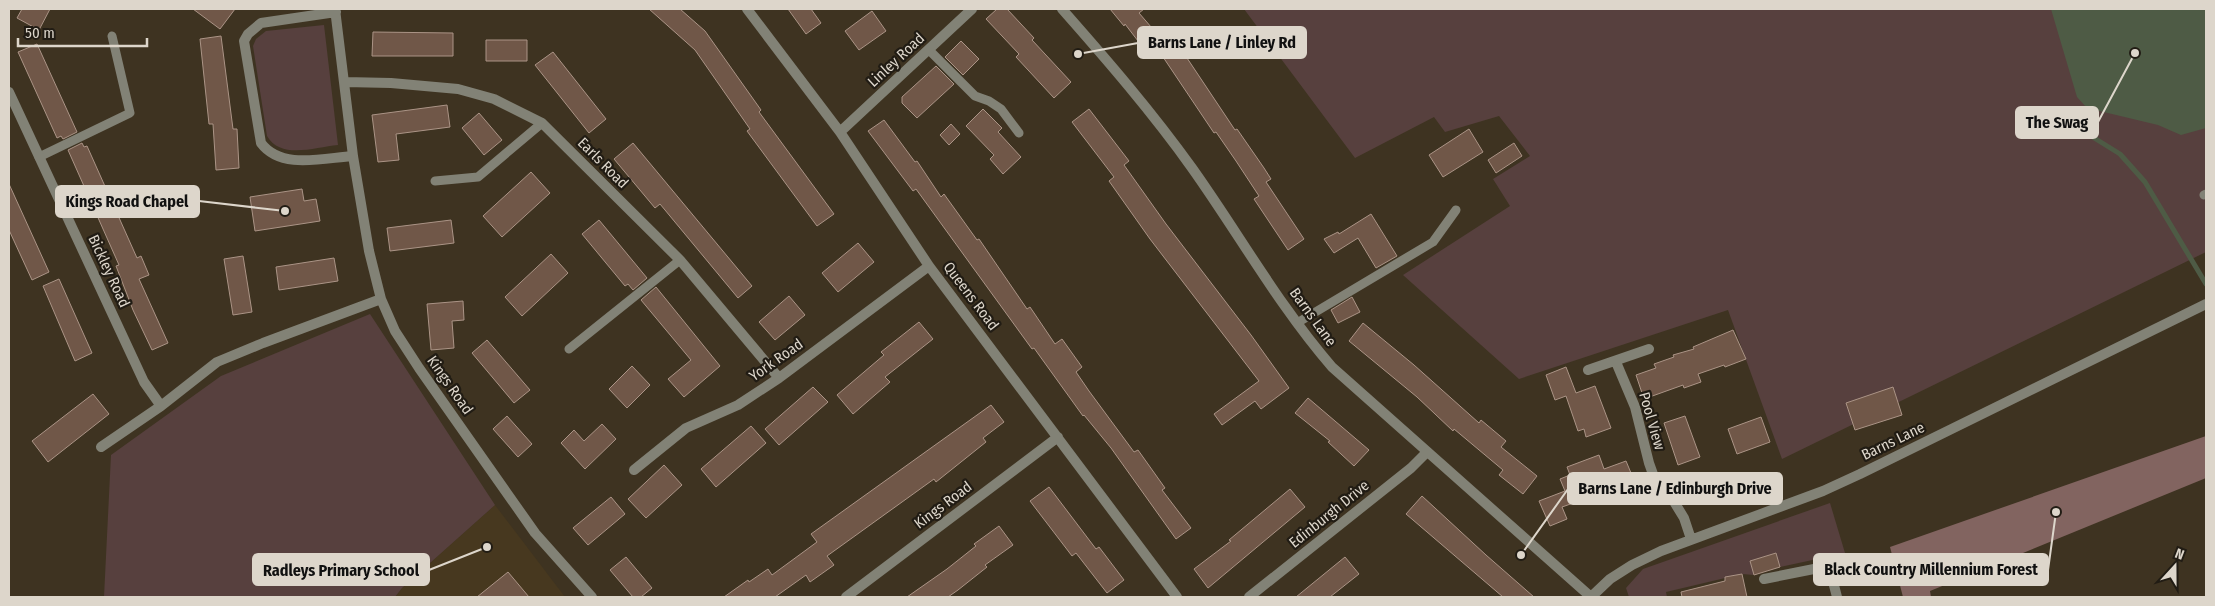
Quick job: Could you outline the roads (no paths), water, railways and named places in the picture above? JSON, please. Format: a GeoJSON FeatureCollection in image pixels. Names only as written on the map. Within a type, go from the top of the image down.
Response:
{"type":"FeatureCollection","features":[{"type":"Feature","properties":{"kind":"street","name":"Queens Road"},"geometry":{"type":"LineString","coordinates":[[747,9],[840,132],[929,266],[1177,597]]}},
{"type":"Feature","properties":{"kind":"street","name":"Linley Road"},"geometry":{"type":"LineString","coordinates":[[840,132],[972,9]]}},
{"type":"Feature","properties":{"kind":"street","name":"Barns Lane"},"geometry":{"type":"LineString","coordinates":[[1062,9],[1157,120],[1192,168],[1297,323],[1332,367],[1590,597],[1610,578],[1632,565],[1691,539],[1815,494],[1860,474],[2206,304]]}},
{"type":"Feature","properties":{"kind":"street","name":"Kings Road"},"geometry":{"type":"LineString","coordinates":[[353,156],[288,160],[276,157],[266,150],[261,143],[244,41],[248,34],[261,23],[336,10],[353,156],[369,251],[381,299],[395,331],[535,533],[592,597]]}},
{"type":"Feature","properties":{"kind":"street","name":"Earls Road"},"geometry":{"type":"LineString","coordinates":[[345,82],[391,83],[458,89],[494,99],[542,122],[680,260],[779,378]]}},
{"type":"Feature","properties":{"kind":"street","name":"Bickley Road"},"geometry":{"type":"LineString","coordinates":[[9,92],[144,382],[161,406]]}},
{"type":"Feature","properties":{"kind":"street","name":"York Road"},"geometry":{"type":"LineString","coordinates":[[634,470],[686,428],[738,405],[779,378],[929,266]]}},
{"type":"Feature","properties":{"kind":"street"},"geometry":{"type":"LineString","coordinates":[[101,447],[161,406],[216,362],[381,299]]}},
{"type":"Feature","properties":{"kind":"street"},"geometry":{"type":"LineString","coordinates":[[1588,370],[1616,362],[1649,349]]}},
{"type":"Feature","properties":{"kind":"street","name":"Pool View"},"geometry":{"type":"LineString","coordinates":[[1616,362],[1635,408],[1654,477],[1680,512],[1691,539]]}},
{"type":"Feature","properties":{"kind":"street","name":"Kings Road"},"geometry":{"type":"LineString","coordinates":[[846,597],[1058,437]]}},
{"type":"Feature","properties":{"kind":"street","name":"Edinburgh Drive"},"geometry":{"type":"LineString","coordinates":[[1249,597],[1411,468],[1427,452]]}},
{"type":"Feature","properties":{"kind":"street"},"geometry":{"type":"LineString","coordinates":[[1764,580],[1829,566],[1837,597]]}},
{"type":"Feature","properties":{"kind":"lane"},"geometry":{"type":"LineString","coordinates":[[39,157],[130,113],[112,36]]}},
{"type":"Feature","properties":{"kind":"lane"},"geometry":{"type":"LineString","coordinates":[[929,50],[975,96],[989,101],[1001,109],[1019,133]]}},
{"type":"Feature","properties":{"kind":"lane"},"geometry":{"type":"LineString","coordinates":[[435,181],[478,177],[542,122]]}},
{"type":"Feature","properties":{"kind":"lane"},"geometry":{"type":"LineString","coordinates":[[1297,323],[1433,242],[1456,210]]}},
{"type":"Feature","properties":{"kind":"lane"},"geometry":{"type":"LineString","coordinates":[[569,349],[680,260]]}},
{"type":"Feature","properties":{"kind":"waterway"},"geometry":{"type":"LineString","coordinates":[[2087,108],[2091,136],[2120,154],[2145,182],[2206,284]]}},
{"type":"Feature","properties":{"kind":"place","name":"The Swag"},"geometry":{"type":"Point","coordinates":[2135,53]}},
{"type":"Feature","properties":{"kind":"place","name":"Barns Lane / Linley Rd"},"geometry":{"type":"Point","coordinates":[1078,54]}},
{"type":"Feature","properties":{"kind":"place","name":"Kings Road Chapel"},"geometry":{"type":"Point","coordinates":[285,211]}},
{"type":"Feature","properties":{"kind":"place","name":"Black Country Millennium Forest"},"geometry":{"type":"Point","coordinates":[2056,512]}},
{"type":"Feature","properties":{"kind":"place","name":"Radleys Primary School"},"geometry":{"type":"Point","coordinates":[487,547]}},
{"type":"Feature","properties":{"kind":"place","name":"Barns Lane / Edinburgh Drive"},"geometry":{"type":"Point","coordinates":[1521,555]}}]}
